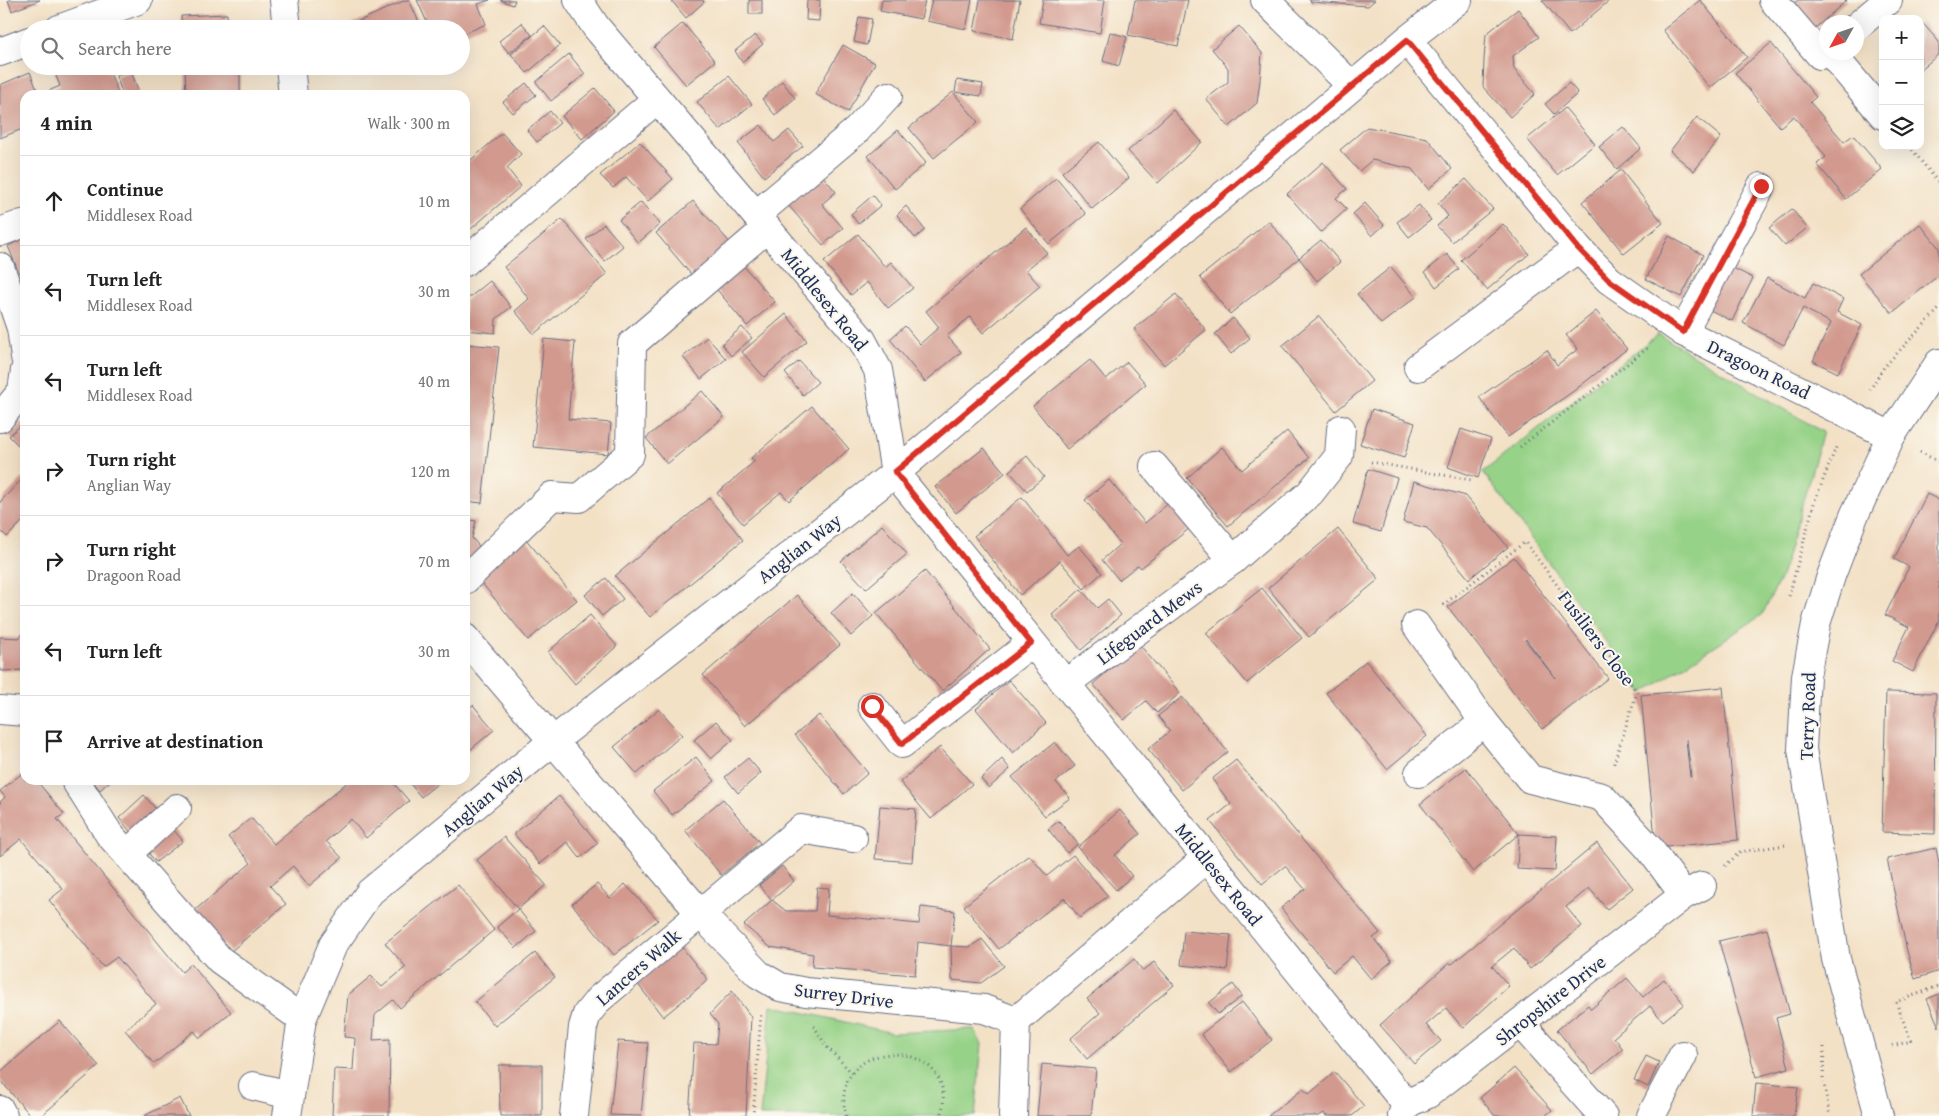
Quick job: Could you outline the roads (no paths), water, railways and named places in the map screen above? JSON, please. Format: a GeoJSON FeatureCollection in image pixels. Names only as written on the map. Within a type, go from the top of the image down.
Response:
{"type":"FeatureCollection","features":[{"type":"Feature","properties":{"kind":"street"},"geometry":{"type":"LineString","coordinates":[[84,20],[138,0]]}},
{"type":"Feature","properties":{"kind":"street"},"geometry":{"type":"LineString","coordinates":[[284,0],[286,20]]}},
{"type":"Feature","properties":{"kind":"street","name":"Middlesex Road"},"geometry":{"type":"LineString","coordinates":[[578,0],[596,27],[862,340],[878,370],[895,472],[1206,858],[1404,1110]]}},
{"type":"Feature","properties":{"kind":"street"},"geometry":{"type":"LineString","coordinates":[[1265,0],[1352,86]]}},
{"type":"Feature","properties":{"kind":"street"},"geometry":{"type":"LineString","coordinates":[[1773,0],[1819,55]]}},
{"type":"Feature","properties":{"kind":"street"},"geometry":{"type":"LineString","coordinates":[[1864,20],[1888,0]]}},
{"type":"Feature","properties":{"kind":"street"},"geometry":{"type":"LineString","coordinates":[[1407,40],[1452,5]]}},
{"type":"Feature","properties":{"kind":"street","name":"Anglian Way"},"geometry":{"type":"LineString","coordinates":[[289,1106],[302,1019],[333,945],[370,892],[552,742],[895,472],[1407,40]]}},
{"type":"Feature","properties":{"kind":"street","name":"Dragoon Road"},"geometry":{"type":"LineString","coordinates":[[1407,40],[1578,248],[1609,280],[1679,329],[1891,436]]}},
{"type":"Feature","properties":{"kind":"street"},"geometry":{"type":"LineString","coordinates":[[0,52],[20,44]]}},
{"type":"Feature","properties":{"kind":"street"},"geometry":{"type":"LineString","coordinates":[[1837,60],[1879,110]]}},
{"type":"Feature","properties":{"kind":"street"},"geometry":{"type":"LineString","coordinates":[[291,75],[292,90]]}},
{"type":"Feature","properties":{"kind":"street"},"geometry":{"type":"LineString","coordinates":[[470,575],[552,496],[579,498],[630,454],[632,344],[857,130],[888,96]]}},
{"type":"Feature","properties":{"kind":"street"},"geometry":{"type":"LineString","coordinates":[[470,258],[657,99]]}},
{"type":"Feature","properties":{"kind":"street"},"geometry":{"type":"LineString","coordinates":[[1679,329],[1761,186]]}},
{"type":"Feature","properties":{"kind":"street"},"geometry":{"type":"LineString","coordinates":[[1418,367],[1578,248]]}},
{"type":"Feature","properties":{"kind":"street"},"geometry":{"type":"LineString","coordinates":[[0,267],[20,325]]}},
{"type":"Feature","properties":{"kind":"street","name":"Terry Road"},"geometry":{"type":"LineString","coordinates":[[1888,1116],[1876,1104],[1836,959],[1802,749],[1806,676],[1816,624],[1831,576],[1854,516],[1891,436],[1939,363]]}},
{"type":"Feature","properties":{"kind":"street"},"geometry":{"type":"LineString","coordinates":[[0,418],[20,390]]}},
{"type":"Feature","properties":{"kind":"street","name":"Lifeguard Mews"},"geometry":{"type":"LineString","coordinates":[[1065,684],[1233,560],[1310,493],[1339,456],[1341,429]]}},
{"type":"Feature","properties":{"kind":"street"},"geometry":{"type":"LineString","coordinates":[[1154,466],[1233,560]]}},
{"type":"Feature","properties":{"kind":"street"},"geometry":{"type":"LineString","coordinates":[[1416,625],[1484,722],[1419,773]]}},
{"type":"Feature","properties":{"kind":"street"},"geometry":{"type":"LineString","coordinates":[[872,706],[902,744],[1031,643]]}},
{"type":"Feature","properties":{"kind":"street","name":"Surrey Drive"},"geometry":{"type":"LineString","coordinates":[[470,644],[700,913],[758,974],[780,987],[806,992],[984,1009],[1016,1021]]}},
{"type":"Feature","properties":{"kind":"street","name":"Shropshire Drive"},"geometry":{"type":"LineString","coordinates":[[1404,1110],[1428,1094],[1693,891],[1649,848],[1602,797],[1530,779],[1484,722]]}},
{"type":"Feature","properties":{"kind":"street"},"geometry":{"type":"LineString","coordinates":[[78,785],[109,834],[220,960],[302,1019]]}},
{"type":"Feature","properties":{"kind":"street"},"geometry":{"type":"LineString","coordinates":[[127,854],[177,808]]}},
{"type":"Feature","properties":{"kind":"street"},"geometry":{"type":"LineString","coordinates":[[700,913],[801,829],[853,838]]}},
{"type":"Feature","properties":{"kind":"street"},"geometry":{"type":"LineString","coordinates":[[1013,1116],[1016,1021],[1206,858]]}},
{"type":"Feature","properties":{"kind":"street","name":"Lancers Walk"},"geometry":{"type":"LineString","coordinates":[[574,1116],[583,1027],[587,1014],[599,999],[700,913]]}},
{"type":"Feature","properties":{"kind":"street"},"geometry":{"type":"LineString","coordinates":[[1520,1023],[1603,1116]]}},
{"type":"Feature","properties":{"kind":"street"},"geometry":{"type":"LineString","coordinates":[[1651,1116],[1683,1055]]}},
{"type":"Feature","properties":{"kind":"street"},"geometry":{"type":"LineString","coordinates":[[253,1086],[289,1106]]}},
{"type":"Feature","properties":{"kind":"street"},"geometry":{"type":"LineString","coordinates":[[0,1110],[3,1116]]}}]}
